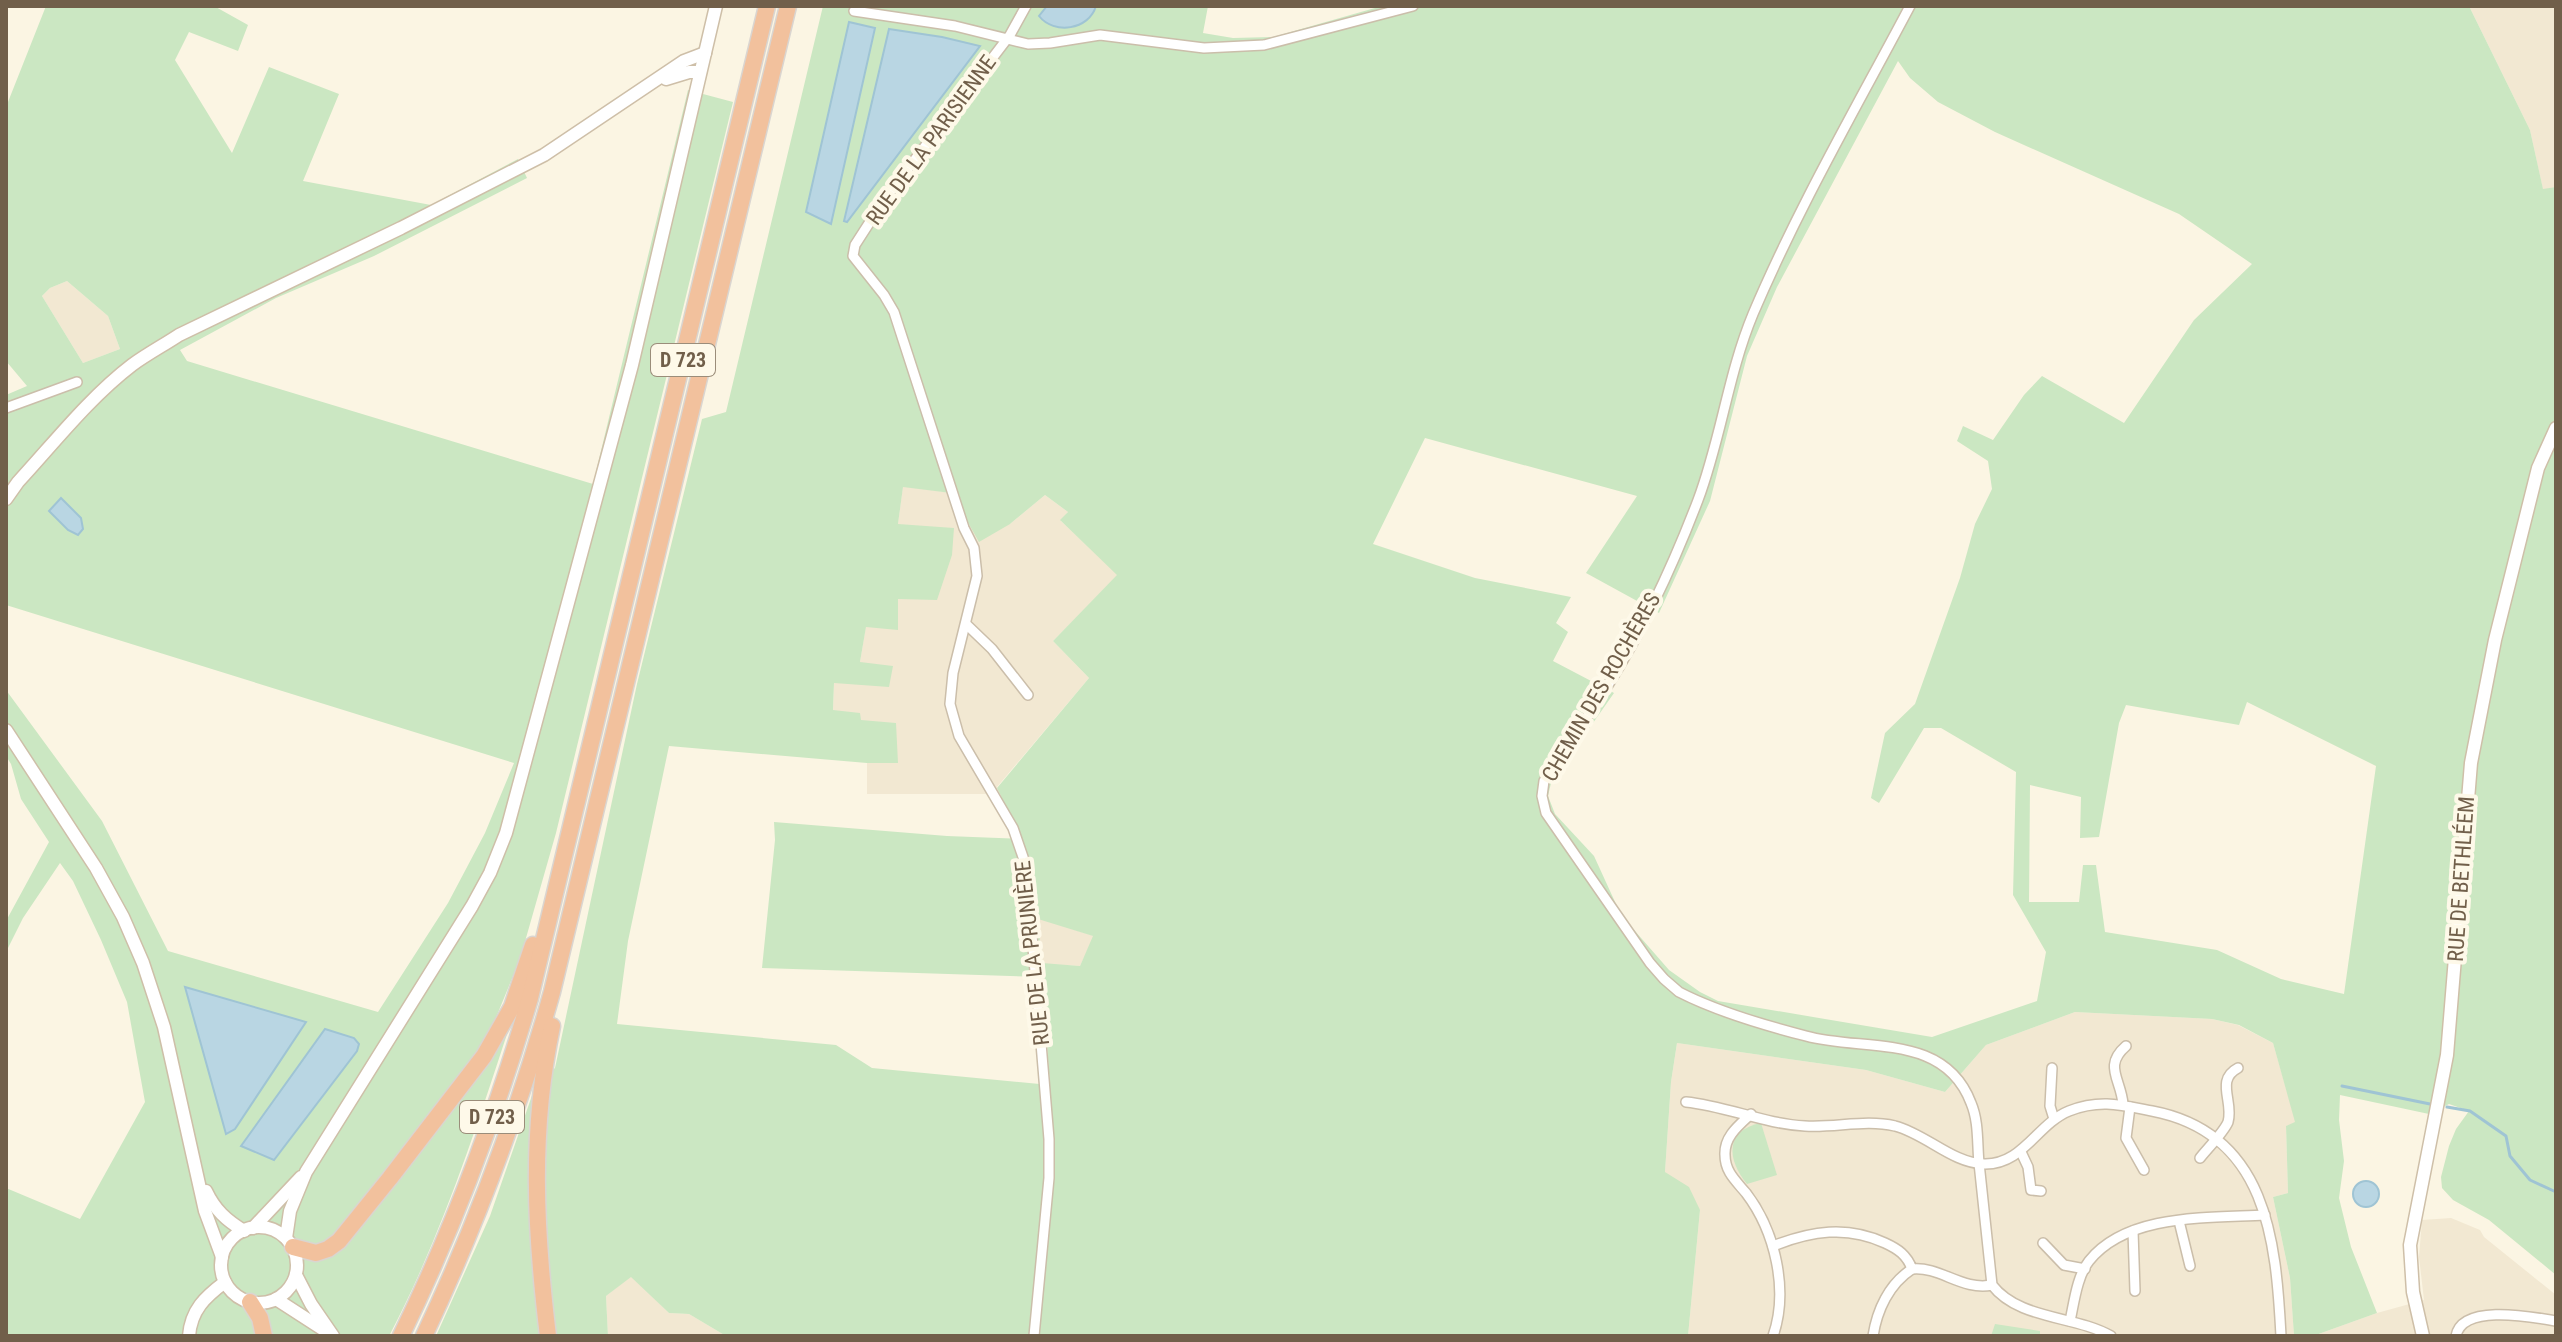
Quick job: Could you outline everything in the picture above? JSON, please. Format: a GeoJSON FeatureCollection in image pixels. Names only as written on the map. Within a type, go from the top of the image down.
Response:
{"type":"FeatureCollection","features":[{"type":"Feature","properties":{"kind":"highway","name":"D 723"},"geometry":{"type":"LineString","coordinates":[[401,1336],[455,1215],[497,1103],[530,998],[767,6]]}},
{"type":"Feature","properties":{"kind":"highway","name":"D 723"},"geometry":{"type":"LineString","coordinates":[[424,1336],[463,1249],[498,1159],[523,1089],[557,974],[788,6]]}},
{"type":"Feature","properties":{"kind":"highway"},"geometry":{"type":"LineString","coordinates":[[290,1243],[316,1253],[339,1241],[484,1056],[512,1007],[543,908],[557,889]]}},
{"type":"Feature","properties":{"kind":"highway"},"geometry":{"type":"LineString","coordinates":[[548,1336],[536,1229],[535,1170],[544,1074],[560,993],[557,974]]}},
{"type":"Feature","properties":{"kind":"highway"},"geometry":{"type":"LineString","coordinates":[[250,1302],[260,1318],[264,1336]]}},
{"type":"Feature","properties":{"kind":"street"},"geometry":{"type":"LineString","coordinates":[[290,1243],[290,1211],[306,1172],[472,906],[506,833],[632,365],[716,6]]}},
{"type":"Feature","properties":{"kind":"street","name":"RUE DE LA PARISIENNE"},"geometry":{"type":"LineString","coordinates":[[925,405],[894,312],[853,256],[855,245],[884,200],[1006,39],[1026,6]]}},
{"type":"Feature","properties":{"kind":"street"},"geometry":{"type":"LineString","coordinates":[[854,11],[955,26],[1028,44],[1100,35],[1204,48],[1264,45],[1413,6]]}},
{"type":"Feature","properties":{"kind":"street","name":"CHEMIN DES ROCHÈRES"},"geometry":{"type":"LineString","coordinates":[[1910,6],[1794,225],[1754,314],[1740,349],[1711,465],[1661,584],[1610,683],[1544,781],[1542,796],[1546,813],[1650,963],[1664,979],[1688,996],[1808,1037],[1881,1045],[1926,1056],[1947,1066],[1972,1105],[1976,1120],[1992,1285]]}},
{"type":"Feature","properties":{"kind":"street"},"geometry":{"type":"LineString","coordinates":[[6,499],[18,482],[102,392],[131,366],[157,349],[179,335],[544,155],[684,61],[705,53]]}},
{"type":"Feature","properties":{"kind":"street"},"geometry":{"type":"LineString","coordinates":[[656,82],[689,72],[700,72]]}},
{"type":"Feature","properties":{"kind":"street"},"geometry":{"type":"LineString","coordinates":[[6,408],[77,382]]}},
{"type":"Feature","properties":{"kind":"street","name":"RUE DE LA PRUNIÈRE"},"geometry":{"type":"LineString","coordinates":[[925,405],[964,528],[974,548],[977,576],[953,673],[950,704],[959,736],[1013,828],[1024,860],[1028,888],[1049,1139],[1049,1178],[1034,1336]]}},
{"type":"Feature","properties":{"kind":"street","name":"RUE DE BETHLÉEM"},"geometry":{"type":"LineString","coordinates":[[2423,1336],[2413,1292],[2410,1245],[2447,1055],[2471,763],[2495,640],[2538,468],[2556,428]]}},
{"type":"Feature","properties":{"kind":"street"},"geometry":{"type":"LineString","coordinates":[[966,624],[992,649],[1028,695]]}},
{"type":"Feature","properties":{"kind":"street"},"geometry":{"type":"LineString","coordinates":[[6,730],[96,868],[123,917],[143,963],[164,1027],[205,1211],[217,1238],[225,1282],[240,1298],[250,1302],[276,1299],[292,1285],[296,1275],[296,1256],[290,1243],[276,1231],[249,1229],[225,1219],[211,1202],[199,1177]]}},
{"type":"Feature","properties":{"kind":"street"},"geometry":{"type":"LineString","coordinates":[[2126,1046],[2117,1054],[2114,1064],[2127,1105],[2126,1138],[2144,1170]]}},
{"type":"Feature","properties":{"kind":"street"},"geometry":{"type":"LineString","coordinates":[[2052,1068],[2050,1106],[2054,1119]]}},
{"type":"Feature","properties":{"kind":"street"},"geometry":{"type":"LineString","coordinates":[[2200,1158],[2227,1125],[2230,1109],[2225,1085],[2230,1072],[2238,1068]]}},
{"type":"Feature","properties":{"kind":"street"},"geometry":{"type":"LineString","coordinates":[[1686,1102],[1713,1104],[1804,1126],[1859,1122],[1890,1125],[1909,1130],[1964,1160],[1979,1164],[1999,1162],[2021,1152],[2054,1119],[2092,1103],[2127,1105],[2187,1121],[2216,1137],[2247,1175],[2259,1196],[2277,1269],[2281,1336]]}},
{"type":"Feature","properties":{"kind":"street"},"geometry":{"type":"LineString","coordinates":[[1751,1114],[1732,1132],[1725,1149],[1726,1164],[1758,1211],[1773,1246],[1780,1286],[1773,1336]]}},
{"type":"Feature","properties":{"kind":"street"},"geometry":{"type":"LineString","coordinates":[[2021,1152],[2028,1167],[2031,1190],[2041,1191]]}},
{"type":"Feature","properties":{"kind":"street"},"geometry":{"type":"LineString","coordinates":[[222,1257],[234,1237],[249,1229],[306,1172]]}},
{"type":"Feature","properties":{"kind":"street"},"geometry":{"type":"LineString","coordinates":[[2070,1321],[2087,1263],[2109,1243],[2148,1226],[2265,1215]]}},
{"type":"Feature","properties":{"kind":"street"},"geometry":{"type":"LineString","coordinates":[[2179,1221],[2190,1266]]}},
{"type":"Feature","properties":{"kind":"street"},"geometry":{"type":"LineString","coordinates":[[2133,1231],[2135,1291]]}},
{"type":"Feature","properties":{"kind":"street"},"geometry":{"type":"LineString","coordinates":[[1773,1246],[1817,1232],[1850,1232],[1894,1247],[1904,1254],[1912,1269]]}},
{"type":"Feature","properties":{"kind":"street"},"geometry":{"type":"LineString","coordinates":[[2043,1243],[2064,1265],[2085,1269]]}},
{"type":"Feature","properties":{"kind":"street"},"geometry":{"type":"LineString","coordinates":[[1873,1336],[1876,1317],[1886,1297],[1903,1275],[1912,1269],[1922,1268],[1961,1283],[1980,1287],[1992,1285],[2001,1296],[2022,1307],[2087,1325],[2111,1336]]}},
{"type":"Feature","properties":{"kind":"street"},"geometry":{"type":"LineString","coordinates":[[296,1275],[333,1336]]}},
{"type":"Feature","properties":{"kind":"street"},"geometry":{"type":"LineString","coordinates":[[189,1336],[193,1314],[199,1304],[225,1282]]}},
{"type":"Feature","properties":{"kind":"street"},"geometry":{"type":"LineString","coordinates":[[276,1299],[333,1336]]}},
{"type":"Feature","properties":{"kind":"street"},"geometry":{"type":"LineString","coordinates":[[2456,1336],[2459,1325],[2479,1317],[2499,1315],[2556,1321]]}},
{"type":"Feature","properties":{"kind":"shaded area"},"geometry":{"type":"Polygon","coordinates":[[[2469,6],[2556,6],[2556,187],[2543,190],[2530,130],[2469,6]]]}},
{"type":"Feature","properties":{"kind":"shaded area"},"geometry":{"type":"Polygon","coordinates":[[[67,281],[108,316],[120,349],[83,363],[42,296],[50,288],[67,281]]]}},
{"type":"Feature","properties":{"kind":"shaded area"},"geometry":{"type":"Polygon","coordinates":[[[903,486],[959,494],[966,519],[1010,524],[1045,495],[1068,512],[1061,521],[1118,575],[1053,641],[1089,678],[997,787],[1001,794],[867,794],[867,763],[898,763],[860,720],[833,711],[834,683],[860,662],[866,626],[898,524],[903,486]]]}},
{"type":"Feature","properties":{"kind":"shaded area"},"geometry":{"type":"Polygon","coordinates":[[[1038,918],[1094,936],[1080,966],[1042,964],[1038,918]]]}},
{"type":"Feature","properties":{"kind":"shaded area"},"geometry":{"type":"Polygon","coordinates":[[[2075,1012],[2212,1019],[2238,1025],[2273,1043],[2296,1123],[2286,1126],[2288,1193],[2273,1197],[2290,1278],[2294,1336],[1688,1336],[1700,1210],[1665,1172],[1677,1043],[1866,1070],[1945,1092],[1986,1045],[2075,1012]]]}},
{"type":"Feature","properties":{"kind":"shaded area"},"geometry":{"type":"Polygon","coordinates":[[[2451,1218],[2480,1230],[2484,1237],[2556,1295],[2556,1336],[2313,1336],[2424,1300],[2419,1257],[2422,1220],[2451,1218]]]}},
{"type":"Feature","properties":{"kind":"shaded area"},"geometry":{"type":"Polygon","coordinates":[[[631,1276],[669,1313],[689,1314],[726,1336],[608,1336],[606,1296],[631,1276]]]}},
{"type":"Feature","properties":{"kind":"green space"},"geometry":{"type":"Polygon","coordinates":[[[46,6],[214,6],[248,25],[238,51],[189,32],[175,60],[232,153],[269,67],[339,94],[303,181],[431,205],[518,159],[527,178],[374,256],[276,298],[180,350],[187,361],[593,484],[688,90],[733,102],[556,833],[520,959],[495,1020],[508,1031],[440,1224],[389,1336],[6,1336],[6,1188],[80,1219],[145,1102],[127,1002],[73,881],[60,863],[23,918],[6,952],[6,921],[49,842],[21,799],[6,756],[6,690],[102,821],[168,951],[378,1012],[448,903],[485,833],[514,763],[6,605],[6,395],[27,386],[6,361],[6,107],[46,6]],[[67,281],[50,288],[42,296],[83,363],[120,349],[108,316],[67,281]]]}},
{"type":"Feature","properties":{"kind":"green space"},"geometry":{"type":"Polygon","coordinates":[[[823,6],[1208,6],[1203,33],[1233,38],[1273,37],[1382,6],[2469,6],[2530,130],[2543,189],[2556,187],[2556,1275],[2489,1220],[2453,1200],[2442,1188],[2441,1177],[2449,1146],[2469,1111],[2449,1104],[2429,1114],[2340,1095],[2339,1120],[2344,1161],[2339,1198],[2351,1247],[2377,1313],[2313,1336],[2294,1336],[2290,1278],[2273,1197],[2288,1193],[2286,1126],[2295,1122],[2273,1043],[2239,1025],[2212,1019],[2075,1012],[1986,1045],[1945,1092],[1866,1070],[1677,1043],[1665,1172],[1689,1187],[1700,1210],[1688,1336],[726,1336],[689,1314],[669,1313],[631,1277],[606,1296],[608,1336],[436,1336],[490,1216],[536,1084],[555,1068],[637,684],[702,419],[726,412],[823,6]],[[1898,61],[1777,287],[1747,356],[1710,501],[1659,613],[1586,573],[1637,496],[1425,438],[1373,544],[1475,578],[1571,597],[1556,623],[1568,632],[1553,661],[1614,693],[1551,783],[1548,796],[1555,814],[1594,856],[1621,915],[1669,970],[1718,1001],[1932,1037],[2037,1001],[2046,952],[2013,895],[2016,772],[1941,728],[1924,728],[1879,803],[1871,798],[1885,733],[1915,704],[1960,578],[1975,524],[1992,489],[1988,461],[1957,441],[1963,426],[1993,440],[2024,395],[2042,376],[2124,423],[2194,320],[2252,264],[2179,214],[1995,132],[1938,102],[1910,78],[1898,61]],[[903,487],[898,524],[954,528],[952,555],[937,600],[898,599],[898,630],[866,627],[860,662],[893,666],[889,687],[834,683],[833,710],[860,713],[861,720],[896,723],[898,763],[669,746],[628,941],[617,1024],[836,1045],[872,1068],[1050,1085],[1042,977],[762,968],[775,840],[774,822],[1022,839],[997,788],[1089,678],[1053,641],[1117,575],[1060,520],[1068,512],[1045,495],[1010,524],[979,542],[966,519],[959,494],[903,487]],[[2247,702],[2239,725],[2126,705],[2119,723],[2099,837],[2080,838],[2081,797],[2030,785],[2029,902],[2079,902],[2083,865],[2096,865],[2105,932],[2217,950],[2281,979],[2344,994],[2376,766],[2247,702]],[[1038,919],[1042,963],[1080,966],[1093,936],[1038,919]]]}},
{"type":"Feature","properties":{"kind":"green space"},"geometry":{"type":"Polygon","coordinates":[[[1761,1123],[1777,1175],[1747,1184],[1736,1165],[1733,1147],[1740,1132],[1761,1123]]]}},
{"type":"Feature","properties":{"kind":"green space"},"geometry":{"type":"Polygon","coordinates":[[[1995,1324],[2040,1331],[2040,1336],[1991,1336],[1995,1324]]]}},
{"type":"Feature","properties":{"kind":"water"},"geometry":{"type":"Polygon","coordinates":[[[1047,6],[1096,6],[1079,25],[1062,28],[1045,22],[1039,16],[1047,6]]]}},
{"type":"Feature","properties":{"kind":"water"},"geometry":{"type":"Polygon","coordinates":[[[849,22],[875,28],[831,224],[806,212],[849,22]]]}},
{"type":"Feature","properties":{"kind":"water"},"geometry":{"type":"Polygon","coordinates":[[[889,29],[980,46],[847,222],[844,221],[889,29]]]}},
{"type":"Feature","properties":{"kind":"water"},"geometry":{"type":"Polygon","coordinates":[[[61,498],[81,518],[83,529],[78,535],[68,530],[49,511],[61,498]]]}},
{"type":"Feature","properties":{"kind":"water"},"geometry":{"type":"Polygon","coordinates":[[[185,987],[306,1022],[235,1129],[226,1134],[185,987]]]}},
{"type":"Feature","properties":{"kind":"water"},"geometry":{"type":"Polygon","coordinates":[[[325,1029],[354,1038],[359,1044],[357,1051],[274,1160],[241,1146],[325,1029]]]}},
{"type":"Feature","properties":{"kind":"water"},"geometry":{"type":"Polygon","coordinates":[[[2366,1181],[2375,1185],[2379,1194],[2375,1203],[2366,1207],[2357,1203],[2353,1194],[2357,1185],[2366,1181]]]}},
{"type":"Feature","properties":{"kind":"waterway"},"geometry":{"type":"LineString","coordinates":[[2342,1086],[2430,1104]]}},
{"type":"Feature","properties":{"kind":"waterway"},"geometry":{"type":"LineString","coordinates":[[2447,1107],[2470,1111],[2506,1136],[2510,1156],[2530,1180],[2556,1192]]}}]}
